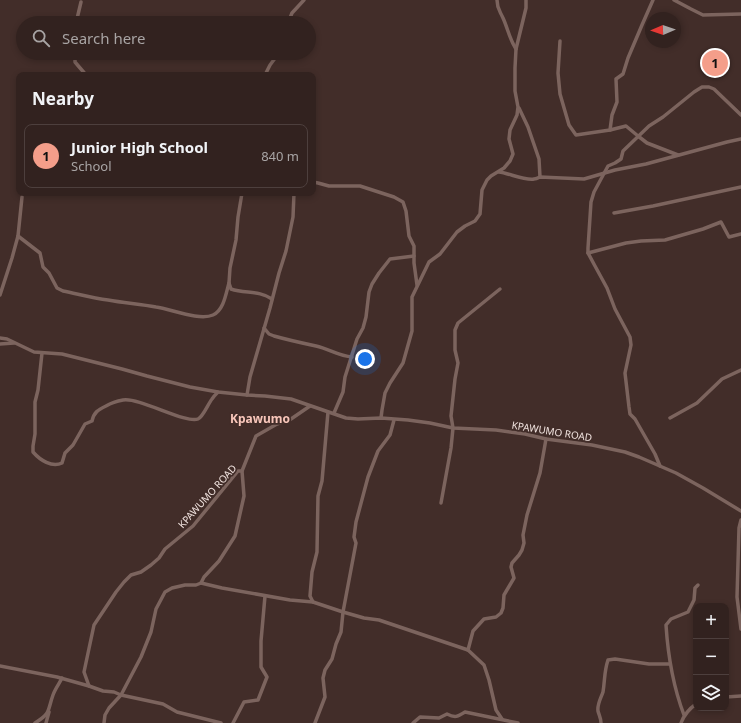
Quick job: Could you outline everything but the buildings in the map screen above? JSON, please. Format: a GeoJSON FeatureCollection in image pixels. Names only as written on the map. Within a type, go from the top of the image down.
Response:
{"type":"FeatureCollection","features":[{"type":"Feature","properties":{"kind":"street"},"geometry":{"type":"LineString","coordinates":[[291,16],[304,0]]}},
{"type":"Feature","properties":{"kind":"street"},"geometry":{"type":"LineString","coordinates":[[497,0],[497,7],[504,18],[511,41],[516,49]]}},
{"type":"Feature","properties":{"kind":"street"},"geometry":{"type":"LineString","coordinates":[[526,0],[526,8],[516,49],[515,91],[518,106],[528,127],[539,159],[540,177]]}},
{"type":"Feature","properties":{"kind":"street"},"geometry":{"type":"LineString","coordinates":[[610,130],[612,115],[617,102],[616,79],[623,74],[628,58],[653,0]]}},
{"type":"Feature","properties":{"kind":"street"},"geometry":{"type":"LineString","coordinates":[[674,0],[703,15],[741,14]]}},
{"type":"Feature","properties":{"kind":"street"},"geometry":{"type":"LineString","coordinates":[[78,16],[81,2]]}},
{"type":"Feature","properties":{"kind":"street"},"geometry":{"type":"LineString","coordinates":[[560,41],[558,68],[560,94],[569,125],[576,135],[626,126],[648,143],[679,156]]}},
{"type":"Feature","properties":{"kind":"street"},"geometry":{"type":"LineString","coordinates":[[75,60],[83,72]]}},
{"type":"Feature","properties":{"kind":"street"},"geometry":{"type":"LineString","coordinates":[[266,72],[274,60]]}},
{"type":"Feature","properties":{"kind":"street"},"geometry":{"type":"LineString","coordinates":[[660,466],[655,454],[635,419],[630,414],[625,373],[631,345],[630,337],[615,309],[607,288],[588,253],[594,192],[608,166],[621,159],[623,151],[638,136],[694,92],[702,88],[709,87],[714,89],[741,115]]}},
{"type":"Feature","properties":{"kind":"street"},"geometry":{"type":"LineString","coordinates":[[381,418],[385,393],[403,363],[412,331],[412,297],[429,262],[440,254],[457,232],[475,221],[480,214],[482,190],[487,180],[504,168],[510,161],[513,154],[509,139],[510,130],[517,115],[518,106]]}},
{"type":"Feature","properties":{"kind":"street"},"geometry":{"type":"LineString","coordinates":[[499,172],[508,173],[522,178],[534,179],[540,177],[584,179],[741,139]]}},
{"type":"Feature","properties":{"kind":"street"},"geometry":{"type":"LineString","coordinates":[[316,183],[329,186],[360,186],[394,196],[403,202],[406,211],[408,236],[414,246],[417,286]]}},
{"type":"Feature","properties":{"kind":"street"},"geometry":{"type":"LineString","coordinates":[[614,213],[741,187]]}},
{"type":"Feature","properties":{"kind":"street"},"geometry":{"type":"LineString","coordinates":[[18,236],[40,253],[43,267],[49,273],[57,288],[63,291],[106,300],[158,307],[203,317],[214,315],[221,308],[229,283],[242,196]]}},
{"type":"Feature","properties":{"kind":"street"},"geometry":{"type":"LineString","coordinates":[[248,396],[250,377],[286,251],[293,217],[294,196]]}},
{"type":"Feature","properties":{"kind":"street"},"geometry":{"type":"LineString","coordinates":[[0,295],[18,236],[22,197]]}},
{"type":"Feature","properties":{"kind":"street"},"geometry":{"type":"LineString","coordinates":[[588,253],[626,243],[665,240],[704,229],[721,222],[729,237],[741,234]]}},
{"type":"Feature","properties":{"kind":"street"},"geometry":{"type":"LineString","coordinates":[[0,338],[7,339],[34,352],[62,354],[190,387],[248,396],[265,396],[291,400],[334,413],[342,392],[357,339],[363,328],[369,292],[372,284],[390,259],[414,256]]}},
{"type":"Feature","properties":{"kind":"street"},"geometry":{"type":"LineString","coordinates":[[229,283],[231,289],[236,291],[266,295],[272,299]]}},
{"type":"Feature","properties":{"kind":"street"},"geometry":{"type":"LineString","coordinates":[[441,503],[453,428],[451,416],[458,363],[455,350],[455,330],[458,323],[500,289]]}},
{"type":"Feature","properties":{"kind":"street"},"geometry":{"type":"LineString","coordinates":[[264,328],[269,334],[274,336],[316,346],[346,357],[352,357]]}},
{"type":"Feature","properties":{"kind":"street"},"geometry":{"type":"LineString","coordinates":[[0,344],[15,343]]}},
{"type":"Feature","properties":{"kind":"street"},"geometry":{"type":"LineString","coordinates":[[42,353],[38,390],[34,402],[35,434],[33,446],[34,452],[42,461],[53,465],[62,463],[65,453],[73,445],[85,424],[92,421],[93,415],[99,410],[111,403],[124,399],[130,400],[193,420],[198,419],[218,392]]}},
{"type":"Feature","properties":{"kind":"street"},"geometry":{"type":"LineString","coordinates":[[670,418],[697,403],[722,379],[741,370]]}},
{"type":"Feature","properties":{"kind":"street","name":"KPAWUMO ROAD"},"geometry":{"type":"LineString","coordinates":[[89,686],[84,672],[94,626],[116,592],[131,575],[141,572],[159,558],[165,549],[192,526],[238,471],[242,471],[256,436],[277,424],[291,419],[310,406]]}},
{"type":"Feature","properties":{"kind":"street"},"geometry":{"type":"LineString","coordinates":[[313,602],[310,596],[312,572],[317,552],[318,496],[322,481],[328,412]]}},
{"type":"Feature","properties":{"kind":"street","name":"KPAWUMO ROAD"},"geometry":{"type":"LineString","coordinates":[[334,413],[346,418],[381,418],[430,423],[453,428],[496,430],[592,445],[614,450],[639,457],[660,466],[703,488],[741,511]]}},
{"type":"Feature","properties":{"kind":"street"},"geometry":{"type":"LineString","coordinates":[[315,723],[325,697],[323,678],[325,670],[332,659],[341,632],[343,612],[356,543],[354,537],[356,522],[368,477],[378,451],[390,435],[394,420]]}},
{"type":"Feature","properties":{"kind":"street"},"geometry":{"type":"LineString","coordinates":[[468,650],[473,631],[484,619],[496,617],[501,613],[503,608],[504,595],[514,578],[511,567],[512,563],[519,555],[524,543],[523,535],[527,516],[540,473],[546,439]]}},
{"type":"Feature","properties":{"kind":"street"},"geometry":{"type":"LineString","coordinates":[[201,583],[204,577],[220,561],[235,536],[244,496],[242,471]]}},
{"type":"Feature","properties":{"kind":"street"},"geometry":{"type":"LineString","coordinates":[[741,520],[739,528],[737,597],[741,629]]}},
{"type":"Feature","properties":{"kind":"street"},"geometry":{"type":"LineString","coordinates":[[104,723],[105,715],[109,708],[121,695],[148,643],[156,609],[165,592],[172,588],[201,583],[265,596],[313,602],[364,618],[379,620],[468,650],[484,665],[496,710],[502,719]]}},
{"type":"Feature","properties":{"kind":"street"},"geometry":{"type":"LineString","coordinates":[[684,715],[679,702],[670,664],[666,625],[671,620],[688,612],[694,600],[695,588],[698,585]]}},
{"type":"Feature","properties":{"kind":"street"},"geometry":{"type":"LineString","coordinates":[[233,723],[244,702],[258,700],[267,677],[261,667],[261,641],[265,596]]}},
{"type":"Feature","properties":{"kind":"street"},"geometry":{"type":"LineString","coordinates":[[601,723],[598,704],[603,693],[605,669],[608,660],[614,658],[649,664],[670,664]]}},
{"type":"Feature","properties":{"kind":"street"},"geometry":{"type":"LineString","coordinates":[[0,666],[62,678],[103,691],[114,692],[121,695],[162,704],[177,712],[221,723]]}},
{"type":"Feature","properties":{"kind":"street"},"geometry":{"type":"LineString","coordinates":[[46,723],[53,694],[62,678]]}},
{"type":"Feature","properties":{"kind":"street"},"geometry":{"type":"LineString","coordinates":[[729,697],[741,696]]}},
{"type":"Feature","properties":{"kind":"street"},"geometry":{"type":"LineString","coordinates":[[681,723],[684,715],[693,706]]}},
{"type":"Feature","properties":{"kind":"street"},"geometry":{"type":"LineString","coordinates":[[34,723],[49,712]]}},
{"type":"Feature","properties":{"kind":"street"},"geometry":{"type":"LineString","coordinates":[[413,723],[420,717],[439,718],[446,714],[453,717],[459,716],[465,712],[518,723]]}},
{"type":"Feature","properties":{"kind":"place","name":"Junior High School"},"geometry":{"type":"Point","coordinates":[715,63]}},
{"type":"Feature","properties":{"kind":"district","name":"Kpawumo"},"geometry":{"type":"Point","coordinates":[260,418]}}]}
